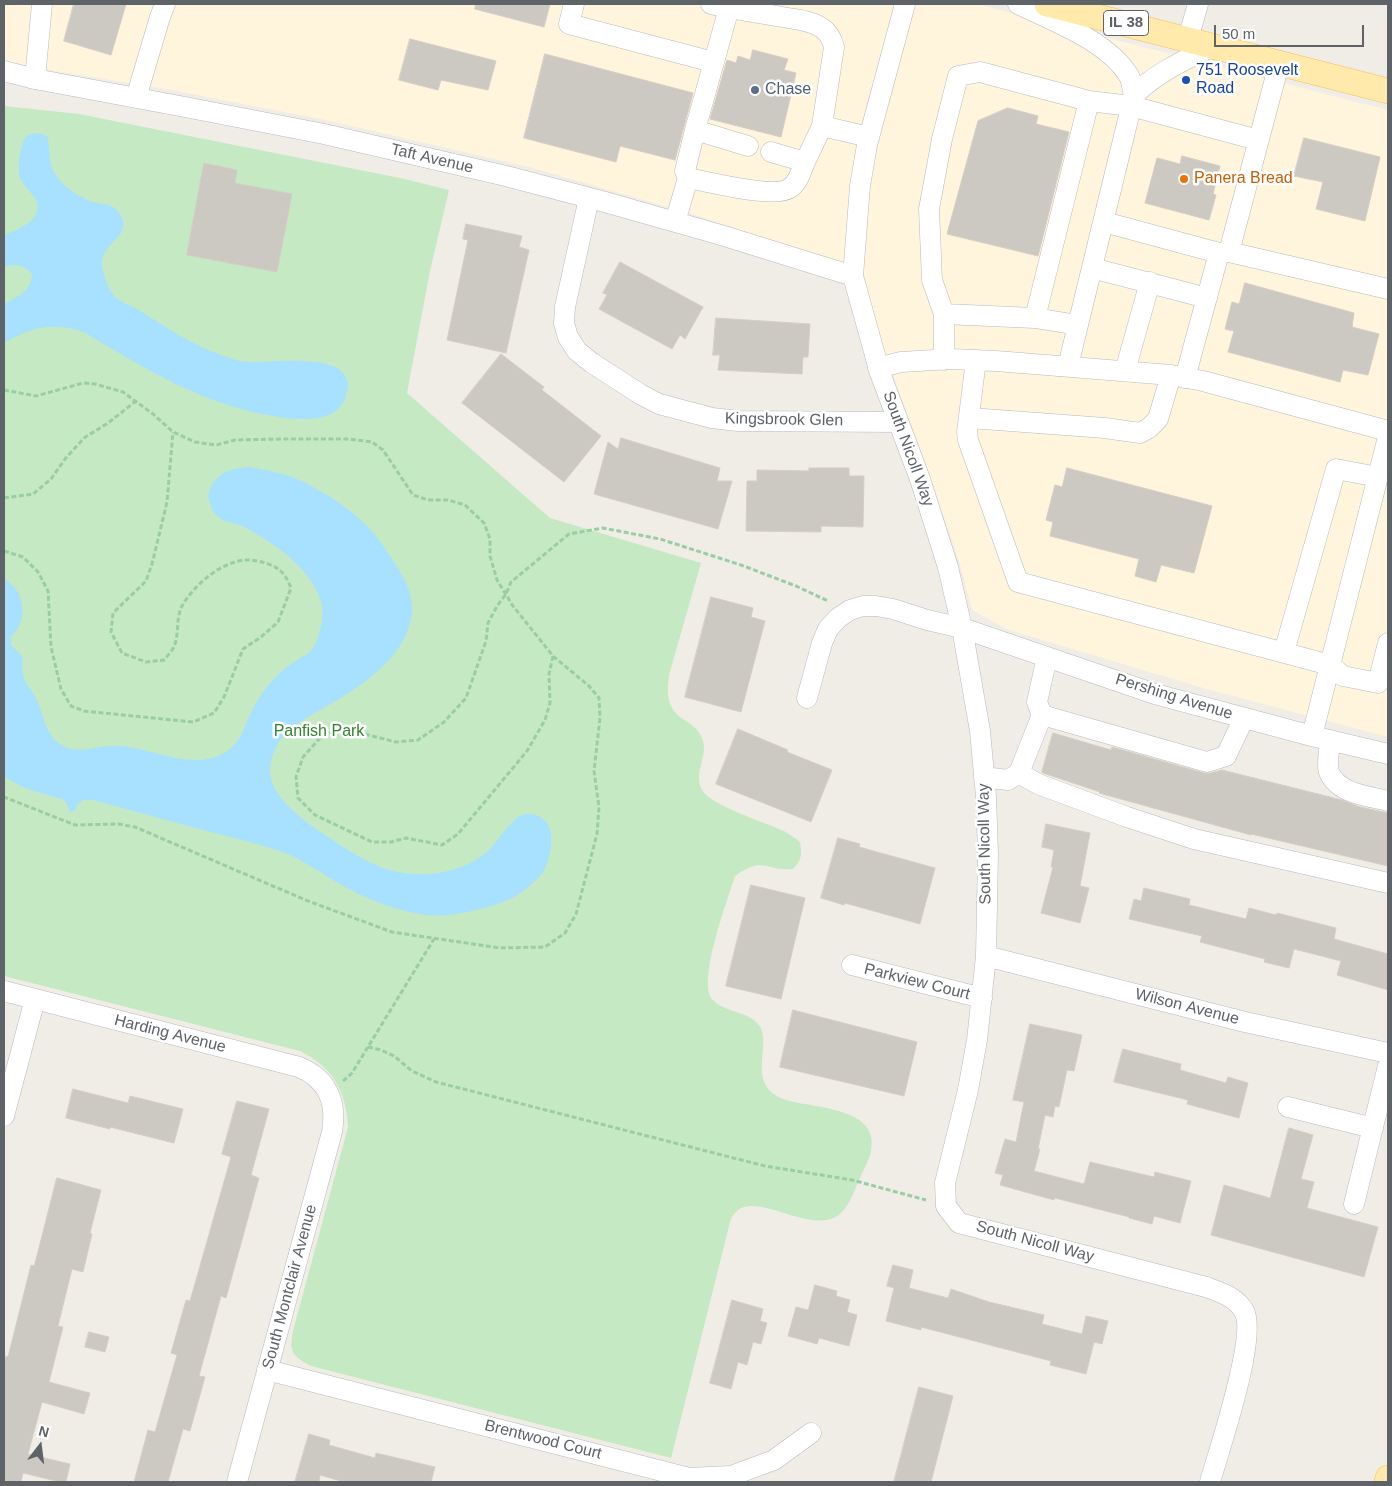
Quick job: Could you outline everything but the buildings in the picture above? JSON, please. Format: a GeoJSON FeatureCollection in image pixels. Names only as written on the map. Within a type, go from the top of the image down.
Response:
{"type":"FeatureCollection","features":[{"type":"Feature","properties":{"kind":"main road","name":"IL 38"},"geometry":{"type":"LineString","coordinates":[[1059,5],[1388,91]]}},
{"type":"Feature","properties":{"kind":"main road"},"geometry":{"type":"LineString","coordinates":[[1387,1482],[1388,1478]]}},
{"type":"Feature","properties":{"kind":"street"},"geometry":{"type":"LineString","coordinates":[[35,80],[42,4]]}},
{"type":"Feature","properties":{"kind":"street"},"geometry":{"type":"LineString","coordinates":[[136,98],[165,4]]}},
{"type":"Feature","properties":{"kind":"street"},"geometry":{"type":"LineString","coordinates":[[574,4],[569,24],[713,62]]}},
{"type":"Feature","properties":{"kind":"street","name":"South Nicoll Way"},"geometry":{"type":"LineString","coordinates":[[904,4],[869,138],[860,186],[853,276],[878,368],[938,532],[962,628],[975,696],[984,777],[988,854],[986,956],[977,1040],[968,1090],[945,1182],[946,1206],[959,1223],[1206,1287],[1230,1296],[1244,1311],[1248,1330],[1246,1354],[1210,1482]]}},
{"type":"Feature","properties":{"kind":"street"},"geometry":{"type":"LineString","coordinates":[[1018,4],[1084,37],[1111,54],[1130,77],[1132,100],[1068,366]]}},
{"type":"Feature","properties":{"kind":"street"},"geometry":{"type":"LineString","coordinates":[[1188,39],[1198,4]]}},
{"type":"Feature","properties":{"kind":"street"},"geometry":{"type":"LineString","coordinates":[[675,222],[688,178],[685,171],[713,62],[725,5],[810,22],[823,28],[832,38],[834,47],[822,126],[797,182],[789,190],[761,192],[688,178]]}},
{"type":"Feature","properties":{"kind":"street"},"geometry":{"type":"LineString","coordinates":[[1132,100],[1148,81],[1213,46]]}},
{"type":"Feature","properties":{"kind":"street"},"geometry":{"type":"LineString","coordinates":[[970,418],[1105,428],[1140,433],[1150,428],[1158,419],[1178,376],[1224,252],[1279,64]]}},
{"type":"Feature","properties":{"kind":"street","name":"Taft Avenue"},"geometry":{"type":"LineString","coordinates":[[4,72],[35,80],[324,134],[413,154],[589,198],[853,276]]}},
{"type":"Feature","properties":{"kind":"street"},"geometry":{"type":"LineString","coordinates":[[944,360],[944,314],[932,280],[929,209],[942,139],[958,76],[980,72],[1089,101],[1132,100],[1258,140]]}},
{"type":"Feature","properties":{"kind":"street"},"geometry":{"type":"LineString","coordinates":[[1034,318],[1089,101]]}},
{"type":"Feature","properties":{"kind":"street"},"geometry":{"type":"LineString","coordinates":[[822,126],[869,138]]}},
{"type":"Feature","properties":{"kind":"street"},"geometry":{"type":"LineString","coordinates":[[695,130],[748,146]]}},
{"type":"Feature","properties":{"kind":"street"},"geometry":{"type":"LineString","coordinates":[[771,152],[805,162]]}},
{"type":"Feature","properties":{"kind":"street","name":"Kingsbrook Glen"},"geometry":{"type":"LineString","coordinates":[[589,198],[564,324],[568,338],[577,351],[592,363],[659,404],[712,418],[738,421],[898,422]]}},
{"type":"Feature","properties":{"kind":"street"},"geometry":{"type":"LineString","coordinates":[[1104,222],[1224,252],[1388,289]]}},
{"type":"Feature","properties":{"kind":"street"},"geometry":{"type":"LineString","coordinates":[[1092,268],[1207,298]]}},
{"type":"Feature","properties":{"kind":"street"},"geometry":{"type":"LineString","coordinates":[[1125,371],[1150,282]]}},
{"type":"Feature","properties":{"kind":"street"},"geometry":{"type":"LineString","coordinates":[[944,314],[1034,318],[1078,325]]}},
{"type":"Feature","properties":{"kind":"street"},"geometry":{"type":"LineString","coordinates":[[878,368],[902,362],[976,360],[1178,376],[1388,431]]}},
{"type":"Feature","properties":{"kind":"street"},"geometry":{"type":"LineString","coordinates":[[976,360],[968,440],[1018,582],[1284,652],[1330,665],[1343,676],[1383,684],[1388,643]]}},
{"type":"Feature","properties":{"kind":"street"},"geometry":{"type":"LineString","coordinates":[[1388,437],[1330,665],[1321,738],[1329,771],[1339,786],[1359,794],[1388,800]]}},
{"type":"Feature","properties":{"kind":"street"},"geometry":{"type":"LineString","coordinates":[[1284,652],[1336,469],[1378,478]]}},
{"type":"Feature","properties":{"kind":"street","name":"Pershing Avenue"},"geometry":{"type":"LineString","coordinates":[[850,610],[863,606],[893,609],[927,620],[962,628],[1155,694],[1388,754]]}},
{"type":"Feature","properties":{"kind":"street"},"geometry":{"type":"LineString","coordinates":[[807,698],[825,636],[838,618],[850,610]]}},
{"type":"Feature","properties":{"kind":"street"},"geometry":{"type":"LineString","coordinates":[[984,777],[1008,780],[1019,773],[1042,715],[1036,702],[1047,657]]}},
{"type":"Feature","properties":{"kind":"street"},"geometry":{"type":"LineString","coordinates":[[1042,715],[1207,762],[1226,756],[1244,718]]}},
{"type":"Feature","properties":{"kind":"street"},"geometry":{"type":"LineString","coordinates":[[1019,773],[1038,784],[1127,817],[1194,839],[1388,882]]}},
{"type":"Feature","properties":{"kind":"street","name":"Wilson Avenue"},"geometry":{"type":"LineString","coordinates":[[986,956],[1245,1022],[1388,1053]]}},
{"type":"Feature","properties":{"kind":"street","name":"Parkview Court"},"geometry":{"type":"LineString","coordinates":[[852,965],[982,998]]}},
{"type":"Feature","properties":{"kind":"street","name":"Harding Avenue"},"geometry":{"type":"LineString","coordinates":[[4,991],[299,1066],[312,1072],[322,1082],[327,1092]]}},
{"type":"Feature","properties":{"kind":"street"},"geometry":{"type":"LineString","coordinates":[[4,1116],[35,999]]}},
{"type":"Feature","properties":{"kind":"street"},"geometry":{"type":"LineString","coordinates":[[1354,1204],[1388,1066]]}},
{"type":"Feature","properties":{"kind":"street","name":"South Montclair Avenue"},"geometry":{"type":"LineString","coordinates":[[237,1482],[332,1132],[334,1119],[333,1105],[327,1092]]}},
{"type":"Feature","properties":{"kind":"street"},"geometry":{"type":"LineString","coordinates":[[1288,1107],[1373,1128]]}},
{"type":"Feature","properties":{"kind":"street","name":"Brentwood Court"},"geometry":{"type":"LineString","coordinates":[[267,1370],[689,1478],[732,1476],[774,1460],[811,1433]]}},
{"type":"Feature","properties":{"kind":"path"},"geometry":{"type":"LineString","coordinates":[[4,390],[36,396],[83,383],[95,384],[123,392],[153,414],[173,432],[195,442],[216,445],[235,440],[282,439],[349,439],[372,442],[383,450],[413,495],[428,500],[448,500],[465,505],[484,523],[490,539],[490,556],[497,580],[513,606],[553,656],[589,686],[599,698],[600,718],[594,771],[598,807],[597,834],[576,914],[566,933],[545,947],[500,948],[392,932],[308,901],[135,827],[118,824],[75,825],[4,797]]}},
{"type":"Feature","properties":{"kind":"path"},"geometry":{"type":"LineString","coordinates":[[4,498],[33,494],[51,479],[65,459],[84,438],[136,402]]}},
{"type":"Feature","properties":{"kind":"path"},"geometry":{"type":"LineString","coordinates":[[4,552],[23,557],[38,572],[48,591],[51,647],[61,689],[71,706],[84,711],[193,722],[214,713],[224,697],[243,649],[278,622],[291,588],[286,575],[270,564],[250,559],[222,566],[197,585],[182,607],[177,623],[175,645],[164,660],[146,662],[122,653],[111,632],[113,613],[146,581],[152,564],[167,502],[173,432]]}},
{"type":"Feature","properties":{"kind":"path"},"geometry":{"type":"LineString","coordinates":[[553,656],[550,674],[550,704],[545,720],[527,751],[458,834],[442,845],[406,838],[390,842],[372,842],[314,815],[298,798],[296,776],[303,757],[321,737],[341,728],[396,742],[418,740],[444,722],[466,698],[486,641],[488,623],[506,594],[511,582],[569,534],[603,528],[660,539],[741,565],[796,586],[850,610]]}},
{"type":"Feature","properties":{"kind":"path"},"geometry":{"type":"LineString","coordinates":[[327,1092],[352,1073],[434,939]]}},
{"type":"Feature","properties":{"kind":"path"},"geometry":{"type":"LineString","coordinates":[[368,1047],[394,1056],[412,1071],[436,1082],[765,1166],[852,1180],[946,1206]]}},
{"type":"Feature","properties":{"kind":"shaded area"},"geometry":{"type":"Polygon","coordinates":[[[4,4],[977,4],[1388,110],[1388,737],[1210,690],[1009,630],[972,610],[959,561],[921,450],[880,341],[864,274],[699,216],[529,167],[330,121],[172,90],[4,61],[4,4]]]}},
{"type":"Feature","properties":{"kind":"green space","name":"Panfish Park"},"geometry":{"type":"Polygon","coordinates":[[[4,106],[79,114],[400,178],[449,190],[430,271],[407,393],[550,518],[701,563],[669,675],[668,693],[671,705],[677,715],[696,729],[703,741],[704,748],[699,776],[702,790],[707,796],[739,813],[784,831],[800,842],[801,850],[800,860],[793,869],[759,865],[753,866],[735,876],[715,939],[708,975],[708,989],[712,999],[717,1004],[747,1016],[758,1024],[762,1032],[763,1041],[762,1072],[764,1082],[770,1091],[792,1102],[823,1107],[853,1116],[865,1124],[871,1136],[871,1151],[847,1206],[842,1212],[831,1219],[802,1218],[757,1206],[745,1207],[733,1215],[671,1458],[311,1366],[300,1359],[293,1353],[292,1349],[293,1331],[348,1127],[344,1102],[336,1082],[321,1065],[300,1051],[4,976],[4,106]]]}},
{"type":"Feature","properties":{"kind":"water"},"geometry":{"type":"Polygon","coordinates":[[[36,133],[48,137],[53,171],[67,188],[93,202],[111,206],[120,214],[123,222],[121,234],[107,249],[102,261],[106,280],[115,297],[191,342],[230,358],[247,362],[313,362],[329,365],[341,371],[347,381],[346,396],[335,412],[318,418],[298,419],[252,412],[227,405],[177,385],[84,332],[73,329],[62,327],[42,328],[24,333],[4,343],[4,304],[27,289],[32,274],[16,265],[4,267],[4,235],[27,224],[38,209],[34,196],[21,180],[19,170],[20,156],[25,138],[36,133]]]}},
{"type":"Feature","properties":{"kind":"water"},"geometry":{"type":"Polygon","coordinates":[[[249,467],[295,478],[333,499],[356,516],[376,536],[402,576],[410,594],[412,612],[408,629],[400,646],[375,674],[360,686],[297,724],[278,744],[271,762],[270,771],[271,779],[278,794],[306,822],[329,838],[379,867],[402,873],[429,874],[456,869],[468,864],[490,849],[517,818],[528,814],[538,816],[545,821],[551,837],[547,864],[541,875],[518,894],[497,904],[454,914],[434,915],[406,911],[374,901],[354,892],[284,852],[93,800],[83,800],[77,805],[75,811],[70,812],[66,802],[62,799],[39,793],[4,776],[4,576],[19,594],[22,606],[21,620],[16,631],[11,636],[11,645],[22,656],[24,679],[39,704],[45,723],[55,740],[66,748],[86,750],[105,746],[126,747],[184,759],[212,758],[226,752],[235,744],[242,734],[256,702],[274,679],[312,650],[319,634],[323,610],[319,595],[311,581],[300,567],[273,544],[246,528],[224,521],[218,517],[209,501],[208,496],[211,486],[222,474],[238,468],[249,467]]]}},
{"type":"Feature","properties":{"kind":"place","name":"751 Roosevelt Road"},"geometry":{"type":"Point","coordinates":[1186,80]}},
{"type":"Feature","properties":{"kind":"place","name":"Chase"},"geometry":{"type":"Point","coordinates":[755,90]}},
{"type":"Feature","properties":{"kind":"place","name":"Panera Bread"},"geometry":{"type":"Point","coordinates":[1184,179]}}]}
